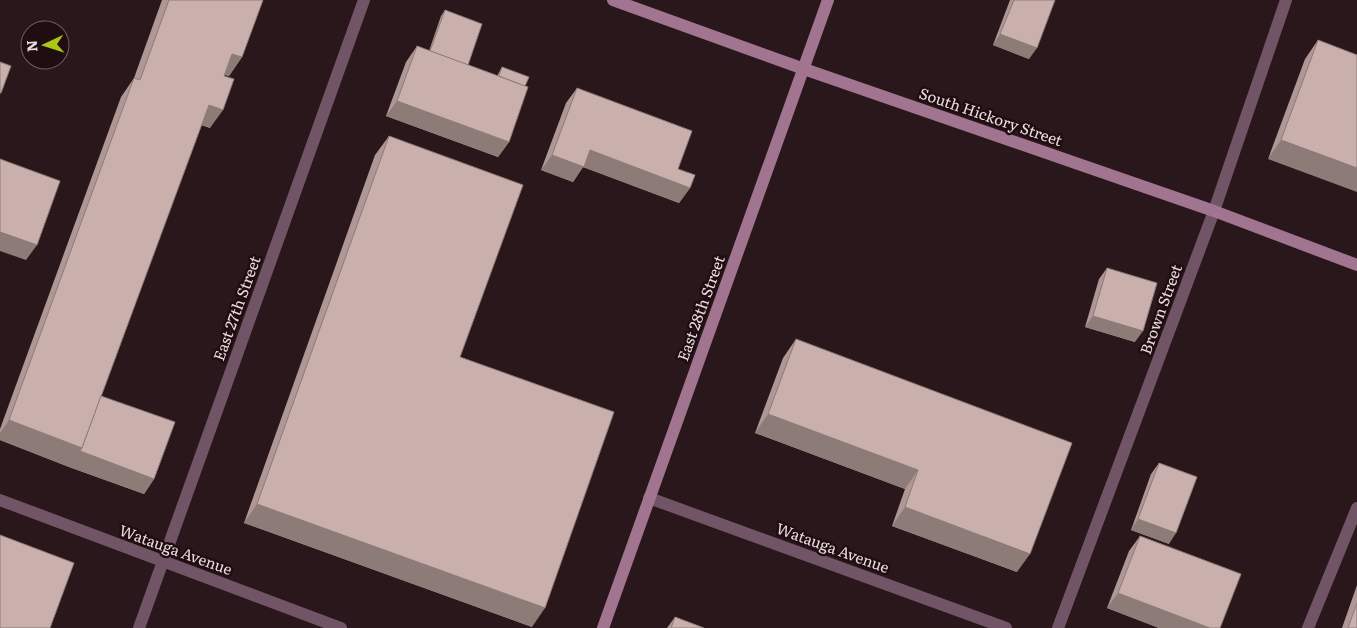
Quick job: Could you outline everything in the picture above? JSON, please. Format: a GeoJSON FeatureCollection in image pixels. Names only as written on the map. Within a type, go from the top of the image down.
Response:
{"type":"FeatureCollection","features":[{"type":"Feature","properties":{"kind":"street","name":"East 27th Street"},"geometry":{"type":"LineString","coordinates":[[139,628],[364,0]]}},
{"type":"Feature","properties":{"kind":"street","name":"South Hickory Street"},"geometry":{"type":"LineString","coordinates":[[613,0],[804,69],[1214,211],[1357,266]]}},
{"type":"Feature","properties":{"kind":"street","name":"East 28th Street"},"geometry":{"type":"LineString","coordinates":[[603,628],[828,0]]}},
{"type":"Feature","properties":{"kind":"street","name":"Brown Street"},"geometry":{"type":"LineString","coordinates":[[1058,628],[1214,211],[1286,0]]}},
{"type":"Feature","properties":{"kind":"street","name":"Watauga Avenue"},"geometry":{"type":"LineString","coordinates":[[649,498],[1006,628]]}},
{"type":"Feature","properties":{"kind":"street","name":"Watauga Avenue"},"geometry":{"type":"LineString","coordinates":[[0,500],[341,628]]}},
{"type":"Feature","properties":{"kind":"street"},"geometry":{"type":"LineString","coordinates":[[1308,628],[1357,508]]}},
{"type":"Feature","properties":{"kind":"building"},"geometry":{"type":"Polygon","coordinates":[[[169,0],[263,0],[242,57],[232,54],[224,76],[234,79],[223,110],[209,105],[82,448],[9,420],[134,78],[140,80],[169,0]]]}},
{"type":"Feature","properties":{"kind":"building"},"geometry":{"type":"Polygon","coordinates":[[[1014,0],[1055,0],[1037,48],[1000,34],[1014,0]]]}},
{"type":"Feature","properties":{"kind":"building"},"geometry":{"type":"Polygon","coordinates":[[[445,10],[482,24],[468,65],[430,51],[445,10]]]}},
{"type":"Feature","properties":{"kind":"building"},"geometry":{"type":"Polygon","coordinates":[[[1318,40],[1357,55],[1357,168],[1281,140],[1318,40]]]}},
{"type":"Feature","properties":{"kind":"building"},"geometry":{"type":"Polygon","coordinates":[[[417,46],[528,87],[509,142],[397,101],[417,46]]]}},
{"type":"Feature","properties":{"kind":"building"},"geometry":{"type":"Polygon","coordinates":[[[0,62],[11,66],[1,93],[0,93],[0,62]]]}},
{"type":"Feature","properties":{"kind":"building"},"geometry":{"type":"Polygon","coordinates":[[[502,67],[529,77],[525,86],[499,76],[502,67]]]}},
{"type":"Feature","properties":{"kind":"building"},"geometry":{"type":"Polygon","coordinates":[[[577,88],[692,131],[678,169],[695,175],[690,188],[590,150],[584,167],[552,155],[577,88]]]}},
{"type":"Feature","properties":{"kind":"building"},"geometry":{"type":"Polygon","coordinates":[[[389,136],[523,185],[460,357],[614,412],[545,608],[257,504],[389,136]]]}},
{"type":"Feature","properties":{"kind":"building"},"geometry":{"type":"Polygon","coordinates":[[[0,159],[60,181],[37,245],[0,232],[0,159]]]}},
{"type":"Feature","properties":{"kind":"building"},"geometry":{"type":"Polygon","coordinates":[[[1107,268],[1157,283],[1143,331],[1093,316],[1107,268]]]}},
{"type":"Feature","properties":{"kind":"building"},"geometry":{"type":"Polygon","coordinates":[[[796,339],[1072,443],[1030,554],[905,507],[918,470],[768,414],[796,339]]]}},
{"type":"Feature","properties":{"kind":"building"},"geometry":{"type":"Polygon","coordinates":[[[101,396],[175,422],[154,479],[80,451],[101,396]]]}},
{"type":"Feature","properties":{"kind":"building"},"geometry":{"type":"Polygon","coordinates":[[[1159,463],[1197,477],[1176,533],[1138,519],[1159,463]]]}},
{"type":"Feature","properties":{"kind":"building"},"geometry":{"type":"Polygon","coordinates":[[[0,535],[74,563],[50,628],[0,628],[0,535]]]}},
{"type":"Feature","properties":{"kind":"building"},"geometry":{"type":"Polygon","coordinates":[[[1140,536],[1241,574],[1220,628],[1210,628],[1118,593],[1140,536]]]}},
{"type":"Feature","properties":{"kind":"building"},"geometry":{"type":"Polygon","coordinates":[[[1357,603],[1357,628],[1348,628],[1357,603]]]}},
{"type":"Feature","properties":{"kind":"building"},"geometry":{"type":"Polygon","coordinates":[[[675,617],[704,628],[671,628],[675,617]]]}}]}
